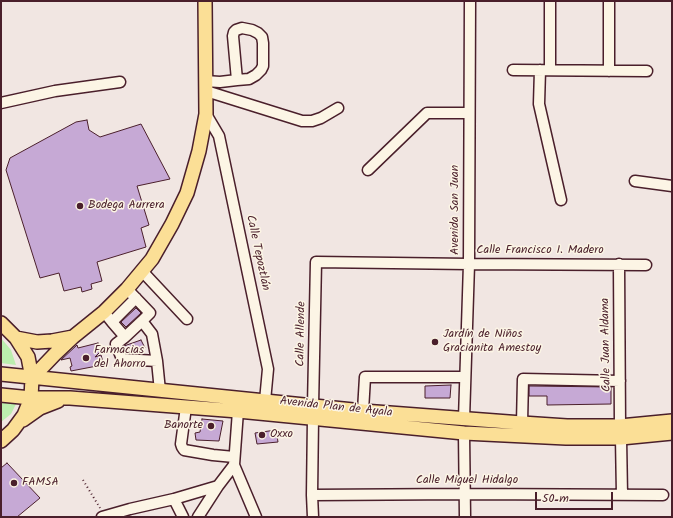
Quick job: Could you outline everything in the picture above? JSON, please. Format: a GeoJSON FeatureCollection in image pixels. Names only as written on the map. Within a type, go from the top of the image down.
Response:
{"type":"FeatureCollection","features":[{"type":"Feature","properties":{"kind":"main road"},"geometry":{"type":"LineString","coordinates":[[32,378],[73,337],[108,317],[131,294],[142,271],[152,259],[172,224],[187,193],[199,151],[206,114],[205,1]]}},
{"type":"Feature","properties":{"kind":"main road"},"geometry":{"type":"LineString","coordinates":[[1,323],[16,338],[28,357],[32,378],[31,398],[24,415],[13,430]]}},
{"type":"Feature","properties":{"kind":"main road"},"geometry":{"type":"LineString","coordinates":[[16,338],[37,342],[73,337]]}},
{"type":"Feature","properties":{"kind":"main road"},"geometry":{"type":"LineString","coordinates":[[55,354],[51,364],[52,370],[63,381]]}},
{"type":"Feature","properties":{"kind":"main road","name":"Avenida Plan de Ayala"},"geometry":{"type":"LineString","coordinates":[[1,374],[265,401],[313,412],[464,433],[566,438],[621,432],[672,421]]}},
{"type":"Feature","properties":{"kind":"main road","name":"Avenida Plan de Ayala"},"geometry":{"type":"LineString","coordinates":[[1,395],[31,398],[70,398],[238,411],[363,411],[567,426],[621,432],[672,433]]}},
{"type":"Feature","properties":{"kind":"main road"},"geometry":{"type":"LineString","coordinates":[[1,441],[30,414],[40,408],[60,400],[70,398]]}},
{"type":"Feature","properties":{"kind":"street","name":"Avenida San Juan"},"geometry":{"type":"LineString","coordinates":[[464,419],[469,264],[470,1]]}},
{"type":"Feature","properties":{"kind":"street"},"geometry":{"type":"LineString","coordinates":[[550,1],[545,70],[539,104],[561,200]]}},
{"type":"Feature","properties":{"kind":"street"},"geometry":{"type":"LineString","coordinates":[[609,71],[610,1]]}},
{"type":"Feature","properties":{"kind":"street"},"geometry":{"type":"LineString","coordinates":[[206,86],[220,82],[249,79],[261,70],[263,66],[262,37],[252,30],[242,28],[236,30],[233,36],[238,80]]}},
{"type":"Feature","properties":{"kind":"street"},"geometry":{"type":"LineString","coordinates":[[513,70],[647,71]]}},
{"type":"Feature","properties":{"kind":"street"},"geometry":{"type":"LineString","coordinates":[[1,102],[54,90],[120,82]]}},
{"type":"Feature","properties":{"kind":"street"},"geometry":{"type":"LineString","coordinates":[[206,86],[302,121],[312,121],[321,118],[338,108]]}},
{"type":"Feature","properties":{"kind":"street"},"geometry":{"type":"LineString","coordinates":[[368,170],[427,114],[469,112]]}},
{"type":"Feature","properties":{"kind":"street","name":"Calle Tepoztlán"},"geometry":{"type":"LineString","coordinates":[[206,114],[219,136],[268,369],[265,401]]}},
{"type":"Feature","properties":{"kind":"street"},"geometry":{"type":"LineString","coordinates":[[635,181],[672,186]]}},
{"type":"Feature","properties":{"kind":"street","name":"Calle Francisco I. Madero"},"geometry":{"type":"LineString","coordinates":[[316,262],[646,265]]}},
{"type":"Feature","properties":{"kind":"street","name":"Calle Allende"},"geometry":{"type":"LineString","coordinates":[[313,517],[312,495],[316,262]]}},
{"type":"Feature","properties":{"kind":"street","name":"Calle Juan Aldama"},"geometry":{"type":"LineString","coordinates":[[619,264],[622,495]]}},
{"type":"Feature","properties":{"kind":"street"},"geometry":{"type":"LineString","coordinates":[[142,271],[187,319]]}},
{"type":"Feature","properties":{"kind":"street"},"geometry":{"type":"LineString","coordinates":[[131,294],[150,312],[116,344],[122,359],[157,361]]}},
{"type":"Feature","properties":{"kind":"street"},"geometry":{"type":"LineString","coordinates":[[108,317],[125,337]]}},
{"type":"Feature","properties":{"kind":"street"},"geometry":{"type":"LineString","coordinates":[[142,321],[152,334],[160,391]]}},
{"type":"Feature","properties":{"kind":"street"},"geometry":{"type":"LineString","coordinates":[[363,411],[365,377],[465,377]]}},
{"type":"Feature","properties":{"kind":"street"},"geometry":{"type":"LineString","coordinates":[[522,423],[523,379],[620,381]]}},
{"type":"Feature","properties":{"kind":"street"},"geometry":{"type":"LineString","coordinates":[[186,407],[181,444],[184,450],[213,455],[234,461]]}},
{"type":"Feature","properties":{"kind":"street"},"geometry":{"type":"LineString","coordinates":[[238,411],[234,461],[256,517]]}},
{"type":"Feature","properties":{"kind":"street"},"geometry":{"type":"LineString","coordinates":[[464,433],[466,494],[465,517]]}},
{"type":"Feature","properties":{"kind":"street"},"geometry":{"type":"LineString","coordinates":[[198,517],[234,461]]}},
{"type":"Feature","properties":{"kind":"street"},"geometry":{"type":"LineString","coordinates":[[104,516],[174,499],[218,486]]}},
{"type":"Feature","properties":{"kind":"street","name":"Calle Miguel Hidalgo"},"geometry":{"type":"LineString","coordinates":[[312,495],[663,495]]}},
{"type":"Feature","properties":{"kind":"street"},"geometry":{"type":"LineString","coordinates":[[174,499],[183,517]]}},
{"type":"Feature","properties":{"kind":"path"},"geometry":{"type":"LineString","coordinates":[[83,480],[104,516]]}},
{"type":"Feature","properties":{"kind":"green space"},"geometry":{"type":"Polygon","coordinates":[[[1,338],[11,350],[16,365],[1,363],[1,338]]]}},
{"type":"Feature","properties":{"kind":"green space"},"geometry":{"type":"Polygon","coordinates":[[[1,401],[17,402],[11,414],[1,422],[1,401]]]}},
{"type":"Feature","properties":{"kind":"building","name":"Bodega Aurrera"},"geometry":{"type":"Polygon","coordinates":[[[87,120],[89,130],[100,137],[141,124],[170,179],[137,186],[149,225],[141,228],[146,247],[97,262],[102,281],[91,284],[92,289],[82,292],[81,287],[64,291],[59,273],[40,278],[6,170],[10,158],[76,122],[87,120]]]}},
{"type":"Feature","properties":{"kind":"building"},"geometry":{"type":"Polygon","coordinates":[[[136,308],[141,313],[126,327],[121,322],[136,308]]]}},
{"type":"Feature","properties":{"kind":"building"},"geometry":{"type":"Polygon","coordinates":[[[141,340],[145,348],[132,353],[126,353],[124,346],[141,340]]]}},
{"type":"Feature","properties":{"kind":"building"},"geometry":{"type":"Polygon","coordinates":[[[98,343],[100,352],[95,357],[101,355],[103,362],[97,366],[71,371],[70,367],[72,366],[70,358],[61,360],[77,345],[78,348],[98,343]]]}},
{"type":"Feature","properties":{"kind":"building"},"geometry":{"type":"Polygon","coordinates":[[[451,385],[450,398],[425,398],[425,386],[451,385]]]}},
{"type":"Feature","properties":{"kind":"building"},"geometry":{"type":"Polygon","coordinates":[[[529,386],[611,387],[611,404],[547,405],[547,396],[529,396],[529,386]]]}},
{"type":"Feature","properties":{"kind":"building"},"geometry":{"type":"Polygon","coordinates":[[[202,419],[223,421],[219,441],[196,440],[195,433],[200,432],[202,419]]]}},
{"type":"Feature","properties":{"kind":"building"},"geometry":{"type":"Polygon","coordinates":[[[276,430],[278,442],[257,444],[255,433],[276,430]]]}},
{"type":"Feature","properties":{"kind":"building","name":"FAMSA"},"geometry":{"type":"Polygon","coordinates":[[[7,463],[40,498],[17,517],[1,517],[1,468],[7,463]]]}},
{"type":"Feature","properties":{"kind":"place","name":"Bodega Aurrera"},"geometry":{"type":"Point","coordinates":[80,206]}},
{"type":"Feature","properties":{"kind":"place","name":"Jardín de Niños Gracianita Amestoy"},"geometry":{"type":"Point","coordinates":[435,342]}},
{"type":"Feature","properties":{"kind":"place","name":"Farmacias del Ahorro"},"geometry":{"type":"Point","coordinates":[86,358]}},
{"type":"Feature","properties":{"kind":"place","name":"Banorte"},"geometry":{"type":"Point","coordinates":[211,426]}},
{"type":"Feature","properties":{"kind":"place","name":"Oxxo"},"geometry":{"type":"Point","coordinates":[262,435]}},
{"type":"Feature","properties":{"kind":"place","name":"FAMSA"},"geometry":{"type":"Point","coordinates":[14,483]}}]}
